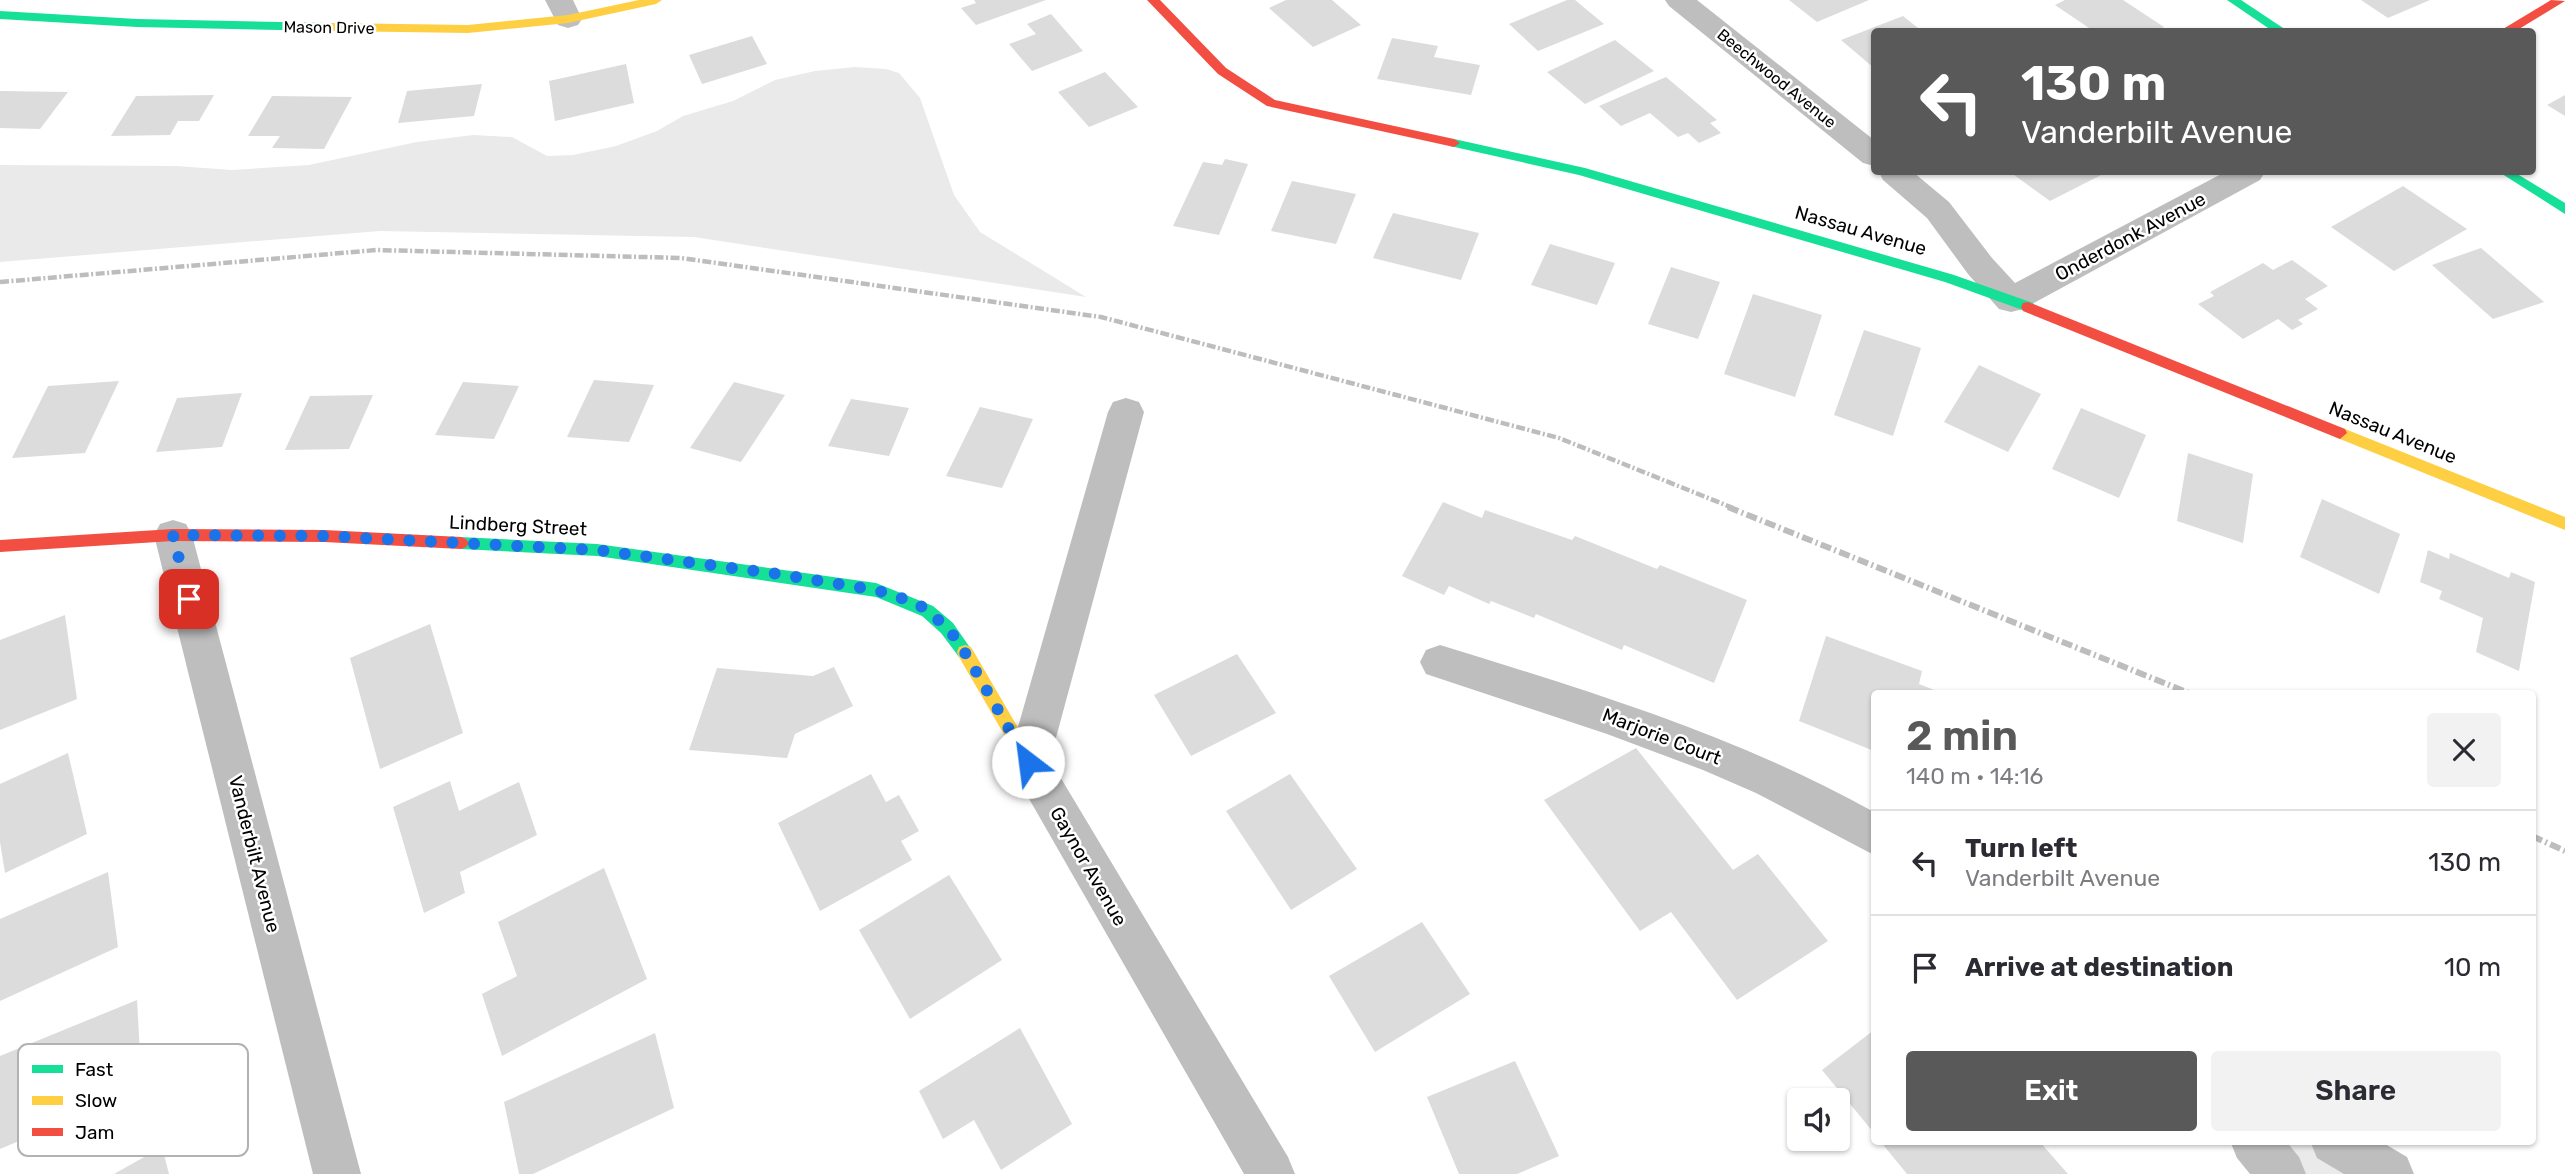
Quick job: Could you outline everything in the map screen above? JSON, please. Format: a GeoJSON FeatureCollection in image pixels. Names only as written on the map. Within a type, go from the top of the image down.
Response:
{"type":"FeatureCollection","features":[{"type":"Feature","properties":{"kind":"street","name":"Mason Drive"},"geometry":{"type":"LineString","coordinates":[[0,15],[137,23],[468,29],[564,9],[656,0]]}},
{"type":"Feature","properties":{"kind":"street","name":"Nassau Avenue"},"geometry":{"type":"LineString","coordinates":[[1153,0],[1185,36],[1248,93],[1271,103],[1580,171],[1949,278],[2011,300],[2565,524]]}},
{"type":"Feature","properties":{"kind":"street","name":"Beechwood Avenue"},"geometry":{"type":"LineString","coordinates":[[1679,0],[1871,154]]}},
{"type":"Feature","properties":{"kind":"street"},"geometry":{"type":"LineString","coordinates":[[2233,0],[2277,28]]}},
{"type":"Feature","properties":{"kind":"street"},"geometry":{"type":"LineString","coordinates":[[2511,28],[2560,0]]}},
{"type":"Feature","properties":{"kind":"street"},"geometry":{"type":"LineString","coordinates":[[1897,175],[1938,210],[1980,266],[2011,300]]}},
{"type":"Feature","properties":{"kind":"street","name":"Onderdonk Avenue"},"geometry":{"type":"LineString","coordinates":[[2011,300],[2243,175]]}},
{"type":"Feature","properties":{"kind":"street"},"geometry":{"type":"LineString","coordinates":[[2510,175],[2565,209]]}},
{"type":"Feature","properties":{"kind":"street"},"geometry":{"type":"LineString","coordinates":[[1028,762],[1126,412]]}},
{"type":"Feature","properties":{"kind":"street","name":"Lindberg Street"},"geometry":{"type":"LineString","coordinates":[[0,546],[173,535],[324,536],[597,550],[876,590],[917,603],[946,626],[960,644],[1028,762]]}},
{"type":"Feature","properties":{"kind":"street","name":"Vanderbilt Avenue"},"geometry":{"type":"LineString","coordinates":[[173,535],[337,1174]]}},
{"type":"Feature","properties":{"kind":"street","name":"Marjorie Court"},"geometry":{"type":"LineString","coordinates":[[1440,662],[1595,711],[1763,774],[1871,833]]}},
{"type":"Feature","properties":{"kind":"street","name":"Gaynor Avenue"},"geometry":{"type":"LineString","coordinates":[[1028,762],[1270,1174]]}},
{"type":"Feature","properties":{"kind":"street"},"geometry":{"type":"LineString","coordinates":[[2257,1145],[2282,1174]]}},
{"type":"Feature","properties":{"kind":"street"},"geometry":{"type":"LineString","coordinates":[[2341,1145],[2390,1174]]}},
{"type":"Feature","properties":{"kind":"shaded area"},"geometry":{"type":"Polygon","coordinates":[[[855,67],[886,69],[899,73],[920,98],[954,195],[980,232],[1086,297],[694,237],[380,231],[0,262],[0,165],[176,166],[232,170],[309,165],[417,142],[473,135],[512,137],[547,156],[573,155],[616,146],[657,131],[683,116],[733,101],[775,80],[815,71],[855,67]]]}},
{"type":"Feature","properties":{"kind":"shaded area"},"geometry":{"type":"Polygon","coordinates":[[[2256,1145],[2341,1145],[2390,1174],[2281,1174],[2256,1145]]]}},
{"type":"Feature","properties":{"kind":"building"},"geometry":{"type":"Polygon","coordinates":[[[974,0],[1046,0],[976,25],[961,8],[976,3],[974,0]]]}},
{"type":"Feature","properties":{"kind":"building"},"geometry":{"type":"Polygon","coordinates":[[[1286,0],[1332,0],[1361,25],[1313,47],[1269,8],[1286,0]]]}},
{"type":"Feature","properties":{"kind":"building"},"geometry":{"type":"Polygon","coordinates":[[[1567,0],[1575,0],[1604,24],[1538,51],[1509,24],[1567,0]]]}},
{"type":"Feature","properties":{"kind":"building"},"geometry":{"type":"Polygon","coordinates":[[[1789,0],[1869,0],[1817,22],[1789,0]]]}},
{"type":"Feature","properties":{"kind":"building"},"geometry":{"type":"Polygon","coordinates":[[[2065,0],[2123,0],[2164,27],[2089,28],[2055,5],[2065,0]]]}},
{"type":"Feature","properties":{"kind":"building"},"geometry":{"type":"Polygon","coordinates":[[[2361,0],[2430,0],[2388,18],[2361,0]]]}},
{"type":"Feature","properties":{"kind":"building"},"geometry":{"type":"Polygon","coordinates":[[[1051,14],[1083,51],[1032,71],[1009,44],[1036,34],[1027,24],[1051,14]]]}},
{"type":"Feature","properties":{"kind":"building"},"geometry":{"type":"Polygon","coordinates":[[[1903,16],[1918,28],[1872,28],[1903,16]]]}},
{"type":"Feature","properties":{"kind":"building"},"geometry":{"type":"Polygon","coordinates":[[[1871,28],[1871,65],[1841,40],[1871,28]]]}},
{"type":"Feature","properties":{"kind":"building"},"geometry":{"type":"Polygon","coordinates":[[[752,36],[767,64],[702,84],[689,55],[752,36]]]}},
{"type":"Feature","properties":{"kind":"building"},"geometry":{"type":"Polygon","coordinates":[[[1392,38],[1438,46],[1434,57],[1480,65],[1471,95],[1377,79],[1392,38]]]}},
{"type":"Feature","properties":{"kind":"building"},"geometry":{"type":"Polygon","coordinates":[[[1615,40],[1654,71],[1585,104],[1547,72],[1615,40]]]}},
{"type":"Feature","properties":{"kind":"building"},"geometry":{"type":"Polygon","coordinates":[[[626,64],[634,103],[555,121],[549,81],[626,64]]]}},
{"type":"Feature","properties":{"kind":"building"},"geometry":{"type":"Polygon","coordinates":[[[1105,72],[1138,107],[1089,127],[1058,92],[1105,72]]]}},
{"type":"Feature","properties":{"kind":"building"},"geometry":{"type":"Polygon","coordinates":[[[1666,77],[1717,120],[1710,123],[1721,133],[1699,143],[1688,133],[1678,137],[1650,113],[1621,126],[1599,106],[1666,77]]]}},
{"type":"Feature","properties":{"kind":"building"},"geometry":{"type":"Polygon","coordinates":[[[482,84],[474,116],[398,123],[407,91],[482,84]]]}},
{"type":"Feature","properties":{"kind":"building"},"geometry":{"type":"Polygon","coordinates":[[[0,91],[68,92],[40,129],[0,128],[0,91]]]}},
{"type":"Feature","properties":{"kind":"building"},"geometry":{"type":"Polygon","coordinates":[[[214,95],[199,121],[178,121],[170,135],[111,136],[136,96],[214,95]]]}},
{"type":"Feature","properties":{"kind":"building"},"geometry":{"type":"Polygon","coordinates":[[[2565,95],[2565,116],[2547,105],[2565,95]]]}},
{"type":"Feature","properties":{"kind":"building"},"geometry":{"type":"Polygon","coordinates":[[[272,96],[352,97],[324,149],[272,148],[280,136],[248,136],[272,96]]]}},
{"type":"Feature","properties":{"kind":"building"},"geometry":{"type":"Polygon","coordinates":[[[1225,159],[1248,164],[1219,235],[1173,226],[1203,162],[1222,165],[1225,159]]]}},
{"type":"Feature","properties":{"kind":"building"},"geometry":{"type":"Polygon","coordinates":[[[2014,175],[2101,175],[2050,201],[2014,175]]]}},
{"type":"Feature","properties":{"kind":"building"},"geometry":{"type":"Polygon","coordinates":[[[1292,181],[1356,194],[1336,244],[1271,231],[1292,181]]]}},
{"type":"Feature","properties":{"kind":"building"},"geometry":{"type":"Polygon","coordinates":[[[2403,186],[2467,229],[2394,271],[2331,227],[2403,186]]]}},
{"type":"Feature","properties":{"kind":"building"},"geometry":{"type":"Polygon","coordinates":[[[1393,213],[1479,233],[1461,280],[1373,258],[1393,213]]]}},
{"type":"Feature","properties":{"kind":"building"},"geometry":{"type":"Polygon","coordinates":[[[1550,244],[1615,263],[1597,305],[1531,285],[1550,244]]]}},
{"type":"Feature","properties":{"kind":"building"},"geometry":{"type":"Polygon","coordinates":[[[2481,248],[2544,302],[2493,319],[2432,265],[2481,248]]]}},
{"type":"Feature","properties":{"kind":"building"},"geometry":{"type":"Polygon","coordinates":[[[2292,260],[2328,286],[2305,299],[2318,309],[2298,320],[2303,324],[2292,330],[2278,319],[2243,339],[2198,304],[2214,296],[2210,292],[2263,263],[2273,270],[2292,260]]]}},
{"type":"Feature","properties":{"kind":"building"},"geometry":{"type":"Polygon","coordinates":[[[1671,267],[1720,282],[1698,339],[1648,324],[1671,267]]]}},
{"type":"Feature","properties":{"kind":"building"},"geometry":{"type":"Polygon","coordinates":[[[1753,294],[1822,315],[1795,397],[1724,374],[1753,294]]]}},
{"type":"Feature","properties":{"kind":"building"},"geometry":{"type":"Polygon","coordinates":[[[1864,330],[1921,348],[1893,436],[1834,415],[1864,330]]]}},
{"type":"Feature","properties":{"kind":"building"},"geometry":{"type":"Polygon","coordinates":[[[1979,365],[2041,394],[2008,452],[1944,422],[1979,365]]]}},
{"type":"Feature","properties":{"kind":"building"},"geometry":{"type":"Polygon","coordinates":[[[594,380],[654,385],[629,442],[567,437],[594,380]]]}},
{"type":"Feature","properties":{"kind":"building"},"geometry":{"type":"Polygon","coordinates":[[[119,381],[85,453],[12,458],[48,386],[119,381]]]}},
{"type":"Feature","properties":{"kind":"building"},"geometry":{"type":"Polygon","coordinates":[[[463,382],[519,386],[494,439],[435,435],[463,382]]]}},
{"type":"Feature","properties":{"kind":"building"},"geometry":{"type":"Polygon","coordinates":[[[734,382],[785,395],[741,462],[690,448],[734,382]]]}},
{"type":"Feature","properties":{"kind":"building"},"geometry":{"type":"Polygon","coordinates":[[[242,393],[222,447],[156,452],[177,398],[242,393]]]}},
{"type":"Feature","properties":{"kind":"building"},"geometry":{"type":"Polygon","coordinates":[[[373,395],[349,449],[285,450],[310,396],[373,395]]]}},
{"type":"Feature","properties":{"kind":"building"},"geometry":{"type":"Polygon","coordinates":[[[851,399],[909,408],[889,456],[828,446],[851,399]]]}},
{"type":"Feature","properties":{"kind":"building"},"geometry":{"type":"Polygon","coordinates":[[[980,407],[1033,419],[1002,488],[946,476],[980,407]]]}},
{"type":"Feature","properties":{"kind":"building"},"geometry":{"type":"Polygon","coordinates":[[[2081,408],[2146,435],[2119,498],[2052,469],[2081,408]]]}},
{"type":"Feature","properties":{"kind":"building"},"geometry":{"type":"Polygon","coordinates":[[[2188,453],[2253,474],[2243,543],[2177,521],[2188,453]]]}},
{"type":"Feature","properties":{"kind":"building"},"geometry":{"type":"Polygon","coordinates":[[[2322,499],[2400,534],[2379,594],[2300,557],[2322,499]]]}},
{"type":"Feature","properties":{"kind":"building"},"geometry":{"type":"Polygon","coordinates":[[[1443,502],[1482,518],[1485,510],[1572,540],[1575,536],[1657,569],[1660,565],[1747,600],[1714,683],[1624,645],[1622,650],[1536,614],[1534,618],[1491,601],[1489,604],[1449,586],[1444,595],[1402,576],[1443,502]]]}},
{"type":"Feature","properties":{"kind":"building"},"geometry":{"type":"Polygon","coordinates":[[[2428,550],[2449,559],[2450,553],[2509,578],[2511,572],[2535,582],[2519,671],[2476,652],[2483,618],[2439,599],[2442,591],[2420,582],[2428,550]]]}},
{"type":"Feature","properties":{"kind":"building"},"geometry":{"type":"Polygon","coordinates":[[[65,615],[77,699],[0,730],[0,640],[65,615]]]}},
{"type":"Feature","properties":{"kind":"building"},"geometry":{"type":"Polygon","coordinates":[[[430,624],[463,733],[380,769],[350,658],[430,624]]]}},
{"type":"Feature","properties":{"kind":"building"},"geometry":{"type":"Polygon","coordinates":[[[1826,636],[1922,671],[1919,684],[1934,690],[1871,690],[1871,750],[1799,721],[1826,636]]]}},
{"type":"Feature","properties":{"kind":"building"},"geometry":{"type":"Polygon","coordinates":[[[1237,654],[1276,713],[1191,756],[1154,695],[1237,654]]]}},
{"type":"Feature","properties":{"kind":"building"},"geometry":{"type":"Polygon","coordinates":[[[834,667],[853,706],[795,734],[787,758],[689,750],[717,668],[813,676],[834,667]]]}},
{"type":"Feature","properties":{"kind":"building"},"geometry":{"type":"Polygon","coordinates":[[[1636,748],[1733,870],[1758,854],[1828,941],[1737,1000],[1671,912],[1640,931],[1544,800],[1636,748]]]}},
{"type":"Feature","properties":{"kind":"building"},"geometry":{"type":"Polygon","coordinates":[[[68,753],[87,834],[5,873],[0,842],[0,784],[68,753]]]}},
{"type":"Feature","properties":{"kind":"building"},"geometry":{"type":"Polygon","coordinates":[[[871,774],[886,802],[899,795],[919,831],[901,841],[912,860],[820,911],[778,823],[871,774]]]}},
{"type":"Feature","properties":{"kind":"building"},"geometry":{"type":"Polygon","coordinates":[[[1290,774],[1357,869],[1291,910],[1226,811],[1290,774]]]}},
{"type":"Feature","properties":{"kind":"building"},"geometry":{"type":"Polygon","coordinates":[[[450,781],[459,811],[519,782],[537,835],[460,872],[465,893],[424,913],[393,807],[450,781]]]}},
{"type":"Feature","properties":{"kind":"building"},"geometry":{"type":"Polygon","coordinates":[[[604,868],[647,979],[502,1056],[482,994],[517,976],[498,922],[604,868]]]}},
{"type":"Feature","properties":{"kind":"building"},"geometry":{"type":"Polygon","coordinates":[[[108,872],[118,947],[0,1001],[0,919],[108,872]]]}},
{"type":"Feature","properties":{"kind":"building"},"geometry":{"type":"Polygon","coordinates":[[[949,875],[1002,960],[910,1019],[859,930],[949,875]]]}},
{"type":"Feature","properties":{"kind":"building"},"geometry":{"type":"Polygon","coordinates":[[[1422,922],[1470,994],[1375,1052],[1329,976],[1422,922]]]}},
{"type":"Feature","properties":{"kind":"building"},"geometry":{"type":"Polygon","coordinates":[[[137,1000],[139,1044],[29,1044],[137,1000]]]}},
{"type":"Feature","properties":{"kind":"building"},"geometry":{"type":"Polygon","coordinates":[[[1020,1028],[1072,1124],[1001,1170],[974,1120],[943,1139],[919,1091],[1020,1028]]]}},
{"type":"Feature","properties":{"kind":"building"},"geometry":{"type":"Polygon","coordinates":[[[1871,1032],[1871,1129],[1850,1104],[1850,1088],[1837,1088],[1822,1070],[1871,1032]]]}},
{"type":"Feature","properties":{"kind":"building"},"geometry":{"type":"Polygon","coordinates":[[[655,1033],[674,1108],[533,1174],[519,1174],[504,1102],[655,1033]]]}},
{"type":"Feature","properties":{"kind":"building"},"geometry":{"type":"Polygon","coordinates":[[[18,1049],[18,1141],[0,1149],[0,1056],[18,1049]]]}},
{"type":"Feature","properties":{"kind":"building"},"geometry":{"type":"Polygon","coordinates":[[[1515,1061],[1559,1156],[1517,1174],[1459,1174],[1427,1097],[1515,1061]]]}},
{"type":"Feature","properties":{"kind":"building"},"geometry":{"type":"Polygon","coordinates":[[[1883,1145],[2043,1145],[2068,1174],[1907,1174],[1883,1145]]]}},
{"type":"Feature","properties":{"kind":"building"},"geometry":{"type":"Polygon","coordinates":[[[146,1156],[164,1156],[169,1174],[114,1174],[146,1156]]]}},
{"type":"Feature","properties":{"kind":"railway"},"geometry":{"type":"LineString","coordinates":[[0,282],[377,250],[681,258],[1101,317],[1559,438],[1733,508]]}},
{"type":"Feature","properties":{"kind":"railway"},"geometry":{"type":"LineString","coordinates":[[1728,507],[2182,690]]}},
{"type":"Feature","properties":{"kind":"railway"},"geometry":{"type":"LineString","coordinates":[[2536,838],[2565,851]]}},
{"type":"Feature","properties":{"kind":"traffic: fast"},"geometry":{"type":"LineString","coordinates":[[2233,0],[2277,28]]}},
{"type":"Feature","properties":{"kind":"traffic: fast"},"geometry":{"type":"LineString","coordinates":[[0,15],[137,23],[332,27]]}},
{"type":"Feature","properties":{"kind":"traffic: fast"},"geometry":{"type":"LineString","coordinates":[[1454,143],[1580,171],[1949,278],[2028,307]]}},
{"type":"Feature","properties":{"kind":"traffic: fast"},"geometry":{"type":"LineString","coordinates":[[2510,175],[2565,209]]}},
{"type":"Feature","properties":{"kind":"traffic: fast"},"geometry":{"type":"LineString","coordinates":[[461,543],[597,550],[876,590],[927,611],[947,628],[965,652]]}},
{"type":"Feature","properties":{"kind":"traffic: slow"},"geometry":{"type":"LineString","coordinates":[[332,27],[468,29],[568,19],[656,0]]}},
{"type":"Feature","properties":{"kind":"traffic: slow"},"geometry":{"type":"LineString","coordinates":[[2340,433],[2565,524]]}},
{"type":"Feature","properties":{"kind":"traffic: slow"},"geometry":{"type":"LineString","coordinates":[[965,652],[1029,762]]}},
{"type":"Feature","properties":{"kind":"traffic: jam"},"geometry":{"type":"LineString","coordinates":[[1153,0],[1222,71],[1271,103],[1454,143]]}},
{"type":"Feature","properties":{"kind":"traffic: jam"},"geometry":{"type":"LineString","coordinates":[[2511,28],[2560,0]]}},
{"type":"Feature","properties":{"kind":"traffic: jam"},"geometry":{"type":"LineString","coordinates":[[2028,307],[2340,433]]}},
{"type":"Feature","properties":{"kind":"traffic: jam"},"geometry":{"type":"LineString","coordinates":[[0,546],[173,535],[324,536],[461,543]]}},
{"type":"Feature","properties":{"kind":"route"},"geometry":{"type":"LineString","coordinates":[[189,599],[173,535],[324,536],[597,550],[876,590],[917,603],[946,626],[960,644],[1028,762]]}}]}
